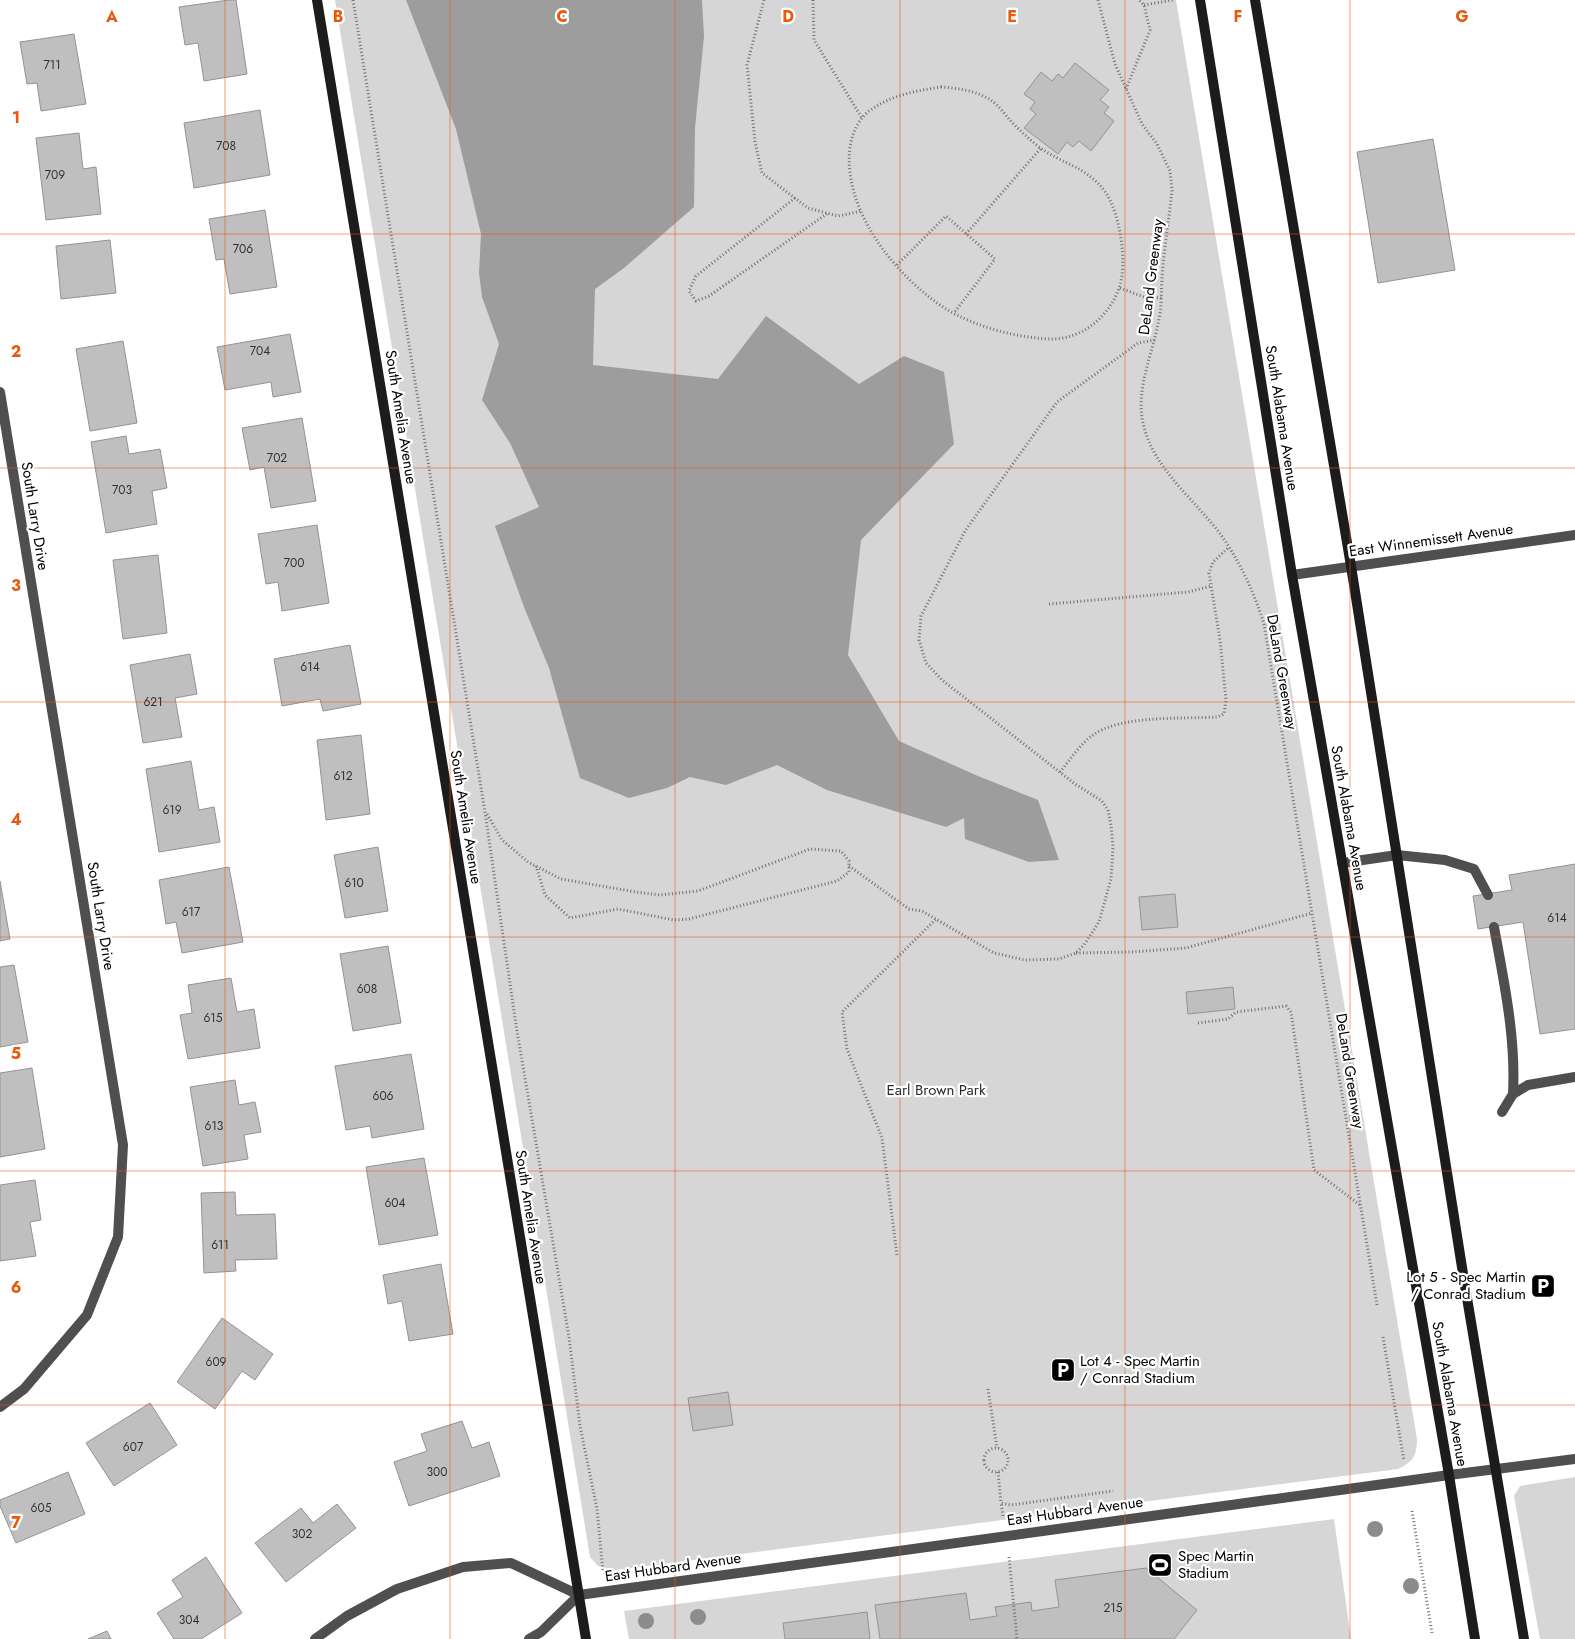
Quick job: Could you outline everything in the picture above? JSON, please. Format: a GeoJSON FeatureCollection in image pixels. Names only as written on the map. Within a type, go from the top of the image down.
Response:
{"type":"FeatureCollection","features":[{"type":"Feature","properties":{"kind":"street","name":"South Amelia Avenue"},"geometry":{"type":"LineString","coordinates":[[317,0],[586,1639]]}},
{"type":"Feature","properties":{"kind":"street","name":"South Alabama Avenue"},"geometry":{"type":"LineString","coordinates":[[1200,0],[1292,575],[1449,1475],[1475,1639]]}},
{"type":"Feature","properties":{"kind":"street","name":"South Alabama Avenue"},"geometry":{"type":"LineString","coordinates":[[1255,0],[1351,566],[1396,856],[1524,1639]]}},
{"type":"Feature","properties":{"kind":"street","name":"South Larry Drive"},"geometry":{"type":"LineString","coordinates":[[0,392],[123,1145],[118,1237],[87,1315],[24,1389],[0,1407]]}},
{"type":"Feature","properties":{"kind":"street","name":"East Winnemissett Avenue"},"geometry":{"type":"LineString","coordinates":[[1292,575],[1575,535]]}},
{"type":"Feature","properties":{"kind":"street"},"geometry":{"type":"LineString","coordinates":[[1342,863],[1396,856],[1445,860],[1474,869],[1488,895]]}},
{"type":"Feature","properties":{"kind":"street"},"geometry":{"type":"LineString","coordinates":[[1494,927],[1507,998],[1515,1063],[1513,1094]]}},
{"type":"Feature","properties":{"kind":"street"},"geometry":{"type":"LineString","coordinates":[[1502,1112],[1513,1094],[1528,1085],[1575,1077]]}},
{"type":"Feature","properties":{"kind":"street","name":"East Hubbard Avenue"},"geometry":{"type":"LineString","coordinates":[[578,1595],[1575,1459]]}},
{"type":"Feature","properties":{"kind":"street"},"geometry":{"type":"LineString","coordinates":[[315,1639],[347,1616],[397,1589],[463,1567],[511,1563],[578,1595],[542,1632],[529,1639]]}},
{"type":"Feature","properties":{"kind":"path"},"geometry":{"type":"LineString","coordinates":[[353,0],[485,812],[516,1025],[569,1337],[580,1426],[597,1509],[603,1572]]}},
{"type":"Feature","properties":{"kind":"path"},"geometry":{"type":"LineString","coordinates":[[764,0],[747,66],[755,142],[762,174],[808,208],[838,216],[862,211]]}},
{"type":"Feature","properties":{"kind":"path"},"geometry":{"type":"LineString","coordinates":[[813,0],[814,40],[862,118]]}},
{"type":"Feature","properties":{"kind":"path","name":"DeLand Greenway"},"geometry":{"type":"LineString","coordinates":[[1098,0],[1115,64],[1142,124],[1157,144],[1170,171],[1172,191],[1162,278],[1162,298],[1155,340],[1143,385],[1141,407],[1144,427],[1150,444],[1175,482],[1221,535],[1248,582],[1264,624],[1378,1304]]}},
{"type":"Feature","properties":{"kind":"path"},"geometry":{"type":"LineString","coordinates":[[1126,89],[1150,30],[1144,6],[1139,0]]}},
{"type":"Feature","properties":{"kind":"path"},"geometry":{"type":"LineString","coordinates":[[1144,6],[1173,0]]}},
{"type":"Feature","properties":{"kind":"path"},"geometry":{"type":"LineString","coordinates":[[941,87],[957,88],[993,101],[1015,126],[1040,148],[1082,169],[1106,193],[1122,238],[1120,288],[1105,314],[1081,334],[1058,339],[1015,334],[967,320],[954,313],[920,288],[897,265],[868,228],[851,180],[849,156],[851,141],[862,118],[886,100],[906,93],[941,87]]}},
{"type":"Feature","properties":{"kind":"path"},"geometry":{"type":"LineString","coordinates":[[966,234],[1040,148]]}},
{"type":"Feature","properties":{"kind":"path"},"geometry":{"type":"LineString","coordinates":[[795,198],[696,276],[689,291],[696,301],[709,296],[828,213]]}},
{"type":"Feature","properties":{"kind":"path"},"geometry":{"type":"LineString","coordinates":[[897,265],[946,216],[995,259],[954,313]]}},
{"type":"Feature","properties":{"kind":"path"},"geometry":{"type":"LineString","coordinates":[[1120,288],[1144,297],[1162,298]]}},
{"type":"Feature","properties":{"kind":"path"},"geometry":{"type":"LineString","coordinates":[[1076,953],[1084,945],[1099,922],[1108,897],[1113,847],[1108,810],[1102,801],[1060,772],[956,692],[926,663],[919,640],[921,616],[965,531],[1057,402],[1138,343],[1155,340]]}},
{"type":"Feature","properties":{"kind":"path"},"geometry":{"type":"LineString","coordinates":[[1060,772],[1091,736],[1107,726],[1125,722],[1217,717],[1224,714],[1226,700],[1209,573],[1213,562],[1228,548]]}},
{"type":"Feature","properties":{"kind":"path"},"geometry":{"type":"LineString","coordinates":[[1049,604],[1188,592],[1211,586]]}},
{"type":"Feature","properties":{"kind":"path"},"geometry":{"type":"LineString","coordinates":[[485,812],[502,840],[536,866],[562,879],[660,895],[698,891],[810,849],[841,851],[849,861],[849,872],[838,881],[689,919],[674,920],[618,910],[570,918],[545,895],[536,866]]}},
{"type":"Feature","properties":{"kind":"path"},"geometry":{"type":"LineString","coordinates":[[849,866],[909,909],[922,911],[994,953],[1025,960],[1059,959],[1076,953],[1162,951],[1186,948],[1312,913]]}},
{"type":"Feature","properties":{"kind":"path"},"geometry":{"type":"LineString","coordinates":[[897,1255],[882,1138],[847,1049],[842,1012],[936,919]]}},
{"type":"Feature","properties":{"kind":"path"},"geometry":{"type":"LineString","coordinates":[[1198,1023],[1228,1019],[1236,1012],[1241,1011],[1286,1006],[1291,1012],[1314,1170],[1361,1206]]}},
{"type":"Feature","properties":{"kind":"path"},"geometry":{"type":"LineString","coordinates":[[1383,1337],[1405,1469]]}},
{"type":"Feature","properties":{"kind":"path"},"geometry":{"type":"LineString","coordinates":[[988,1389],[997,1448]]}},
{"type":"Feature","properties":{"kind":"path"},"geometry":{"type":"LineString","coordinates":[[997,1448],[1007,1454],[1008,1462],[1004,1469],[998,1472],[990,1470],[984,1460],[987,1453],[997,1448]]}},
{"type":"Feature","properties":{"kind":"path"},"geometry":{"type":"LineString","coordinates":[[998,1472],[1006,1536]]}},
{"type":"Feature","properties":{"kind":"path"},"geometry":{"type":"LineString","coordinates":[[1001,1503],[1010,1505],[1113,1491]]}},
{"type":"Feature","properties":{"kind":"path"},"geometry":{"type":"LineString","coordinates":[[1412,1511],[1432,1633]]}},
{"type":"Feature","properties":{"kind":"path"},"geometry":{"type":"LineString","coordinates":[[1008,1554],[1017,1639]]}},
{"type":"Feature","properties":{"kind":"green space","name":"Earl Brown Park"},"geometry":{"type":"Polygon","coordinates":[[[335,0],[1176,0],[1417,1439],[1415,1454],[1407,1464],[1398,1469],[616,1570],[598,1566],[590,1557],[335,0]]]}},
{"type":"Feature","properties":{"kind":"green space"},"geometry":{"type":"Polygon","coordinates":[[[1575,1477],[1575,1639],[1540,1639],[1514,1496],[1520,1486],[1575,1477]]]}},
{"type":"Feature","properties":{"kind":"green space","name":"Spec Martin Stadium"},"geometry":{"type":"Polygon","coordinates":[[[1334,1519],[1351,1639],[629,1639],[624,1611],[1334,1519]]]}},
{"type":"Feature","properties":{"kind":"shaded area"},"geometry":{"type":"Polygon","coordinates":[[[406,0],[702,0],[704,36],[695,128],[694,207],[624,268],[595,289],[593,365],[718,379],[766,316],[859,384],[904,356],[944,372],[954,444],[861,540],[848,655],[899,741],[1038,800],[1059,860],[1029,862],[965,839],[964,818],[946,827],[827,790],[777,765],[726,785],[690,777],[667,788],[629,798],[580,778],[549,668],[524,607],[495,526],[539,507],[510,443],[482,400],[499,344],[482,297],[479,273],[481,234],[456,129],[406,0]]]}},
{"type":"Feature","properties":{"kind":"building"},"geometry":{"type":"Polygon","coordinates":[[[236,0],[247,74],[204,81],[198,43],[185,45],[179,7],[236,0]]]}},
{"type":"Feature","properties":{"kind":"building"},"geometry":{"type":"Polygon","coordinates":[[[74,34],[86,104],[41,111],[37,83],[27,84],[20,42],[74,34]]]}},
{"type":"Feature","properties":{"kind":"building"},"geometry":{"type":"Polygon","coordinates":[[[1075,63],[1109,90],[1100,100],[1109,107],[1104,113],[1114,121],[1091,151],[1079,141],[1073,147],[1067,142],[1058,154],[1024,128],[1036,114],[1030,109],[1035,102],[1024,94],[1041,72],[1052,81],[1058,74],[1063,78],[1075,63]]]}},
{"type":"Feature","properties":{"kind":"building"},"geometry":{"type":"Polygon","coordinates":[[[260,110],[270,175],[194,188],[184,123],[260,110]]]}},
{"type":"Feature","properties":{"kind":"building"},"geometry":{"type":"Polygon","coordinates":[[[79,133],[83,169],[96,167],[101,214],[46,220],[36,138],[79,133]]]}},
{"type":"Feature","properties":{"kind":"building"},"geometry":{"type":"Polygon","coordinates":[[[1433,139],[1455,270],[1378,283],[1357,152],[1433,139]]]}},
{"type":"Feature","properties":{"kind":"building"},"geometry":{"type":"Polygon","coordinates":[[[265,210],[277,287],[230,294],[224,259],[216,260],[209,219],[265,210]]]}},
{"type":"Feature","properties":{"kind":"building"},"geometry":{"type":"Polygon","coordinates":[[[110,240],[116,293],[61,299],[56,246],[110,240]]]}},
{"type":"Feature","properties":{"kind":"building"},"geometry":{"type":"Polygon","coordinates":[[[290,334],[301,392],[273,397],[271,382],[225,390],[217,347],[290,334]]]}},
{"type":"Feature","properties":{"kind":"building"},"geometry":{"type":"Polygon","coordinates":[[[123,341],[137,423],[90,431],[76,349],[123,341]]]}},
{"type":"Feature","properties":{"kind":"building"},"geometry":{"type":"Polygon","coordinates":[[[302,418],[316,501],[271,508],[264,467],[250,470],[242,428],[302,418]]]}},
{"type":"Feature","properties":{"kind":"building"},"geometry":{"type":"Polygon","coordinates":[[[126,436],[129,454],[160,449],[167,488],[152,491],[157,524],[106,533],[91,442],[126,436]]]}},
{"type":"Feature","properties":{"kind":"building"},"geometry":{"type":"Polygon","coordinates":[[[317,525],[329,603],[282,611],[278,582],[266,584],[258,534],[317,525]]]}},
{"type":"Feature","properties":{"kind":"building"},"geometry":{"type":"Polygon","coordinates":[[[158,555],[167,633],[123,639],[113,560],[158,555]]]}},
{"type":"Feature","properties":{"kind":"building"},"geometry":{"type":"Polygon","coordinates":[[[350,645],[361,704],[323,711],[320,699],[282,706],[274,659],[350,645]]]}},
{"type":"Feature","properties":{"kind":"building"},"geometry":{"type":"Polygon","coordinates":[[[190,654],[197,694],[175,698],[182,737],[143,743],[130,665],[190,654]]]}},
{"type":"Feature","properties":{"kind":"building"},"geometry":{"type":"Polygon","coordinates":[[[361,735],[370,814],[326,820],[317,740],[361,735]]]}},
{"type":"Feature","properties":{"kind":"building"},"geometry":{"type":"Polygon","coordinates":[[[191,761],[199,810],[214,807],[220,842],[159,852],[146,769],[191,761]]]}},
{"type":"Feature","properties":{"kind":"building"},"geometry":{"type":"Polygon","coordinates":[[[378,847],[388,911],[345,918],[334,855],[378,847]]]}},
{"type":"Feature","properties":{"kind":"building"},"geometry":{"type":"Polygon","coordinates":[[[1575,864],[1575,1029],[1540,1034],[1523,922],[1478,929],[1473,896],[1512,890],[1509,875],[1575,864]]]}},
{"type":"Feature","properties":{"kind":"building"},"geometry":{"type":"Polygon","coordinates":[[[229,867],[243,942],[182,953],[176,922],[166,924],[159,880],[229,867]]]}},
{"type":"Feature","properties":{"kind":"building"},"geometry":{"type":"Polygon","coordinates":[[[0,881],[10,939],[0,941],[0,881]]]}},
{"type":"Feature","properties":{"kind":"building"},"geometry":{"type":"Polygon","coordinates":[[[1175,894],[1178,927],[1142,930],[1139,897],[1175,894]]]}},
{"type":"Feature","properties":{"kind":"building"},"geometry":{"type":"Polygon","coordinates":[[[388,946],[401,1023],[353,1031],[340,954],[388,946]]]}},
{"type":"Feature","properties":{"kind":"building"},"geometry":{"type":"Polygon","coordinates":[[[14,965],[28,1042],[0,1047],[0,967],[14,965]]]}},
{"type":"Feature","properties":{"kind":"building"},"geometry":{"type":"Polygon","coordinates":[[[231,978],[237,1012],[254,1009],[260,1048],[188,1059],[180,1015],[192,1013],[188,985],[231,978]]]}},
{"type":"Feature","properties":{"kind":"building"},"geometry":{"type":"Polygon","coordinates":[[[1233,987],[1235,1009],[1188,1014],[1186,992],[1233,987]]]}},
{"type":"Feature","properties":{"kind":"building"},"geometry":{"type":"Polygon","coordinates":[[[411,1054],[424,1129],[372,1138],[370,1126],[346,1130],[335,1066],[411,1054]]]}},
{"type":"Feature","properties":{"kind":"building"},"geometry":{"type":"Polygon","coordinates":[[[32,1068],[45,1149],[0,1157],[0,1073],[32,1068]]]}},
{"type":"Feature","properties":{"kind":"building"},"geometry":{"type":"Polygon","coordinates":[[[235,1080],[239,1105],[255,1102],[261,1132],[244,1135],[248,1159],[203,1166],[190,1087],[235,1080]]]}},
{"type":"Feature","properties":{"kind":"building"},"geometry":{"type":"Polygon","coordinates":[[[424,1158],[438,1235],[379,1245],[366,1167],[424,1158]]]}},
{"type":"Feature","properties":{"kind":"building"},"geometry":{"type":"Polygon","coordinates":[[[35,1180],[41,1220],[30,1222],[36,1256],[0,1261],[0,1185],[35,1180]]]}},
{"type":"Feature","properties":{"kind":"building"},"geometry":{"type":"Polygon","coordinates":[[[235,1192],[236,1215],[275,1214],[277,1259],[235,1260],[236,1271],[204,1273],[201,1193],[235,1192]]]}},
{"type":"Feature","properties":{"kind":"building"},"geometry":{"type":"Polygon","coordinates":[[[441,1264],[453,1334],[409,1341],[402,1301],[388,1304],[383,1275],[441,1264]]]}},
{"type":"Feature","properties":{"kind":"building"},"geometry":{"type":"Polygon","coordinates":[[[222,1318],[273,1354],[255,1380],[242,1371],[215,1409],[177,1382],[222,1318]]]}},
{"type":"Feature","properties":{"kind":"building"},"geometry":{"type":"Polygon","coordinates":[[[728,1392],[733,1425],[693,1431],[688,1398],[728,1392]]]}},
{"type":"Feature","properties":{"kind":"building"},"geometry":{"type":"Polygon","coordinates":[[[150,1403],[177,1445],[114,1486],[86,1443],[150,1403]]]}},
{"type":"Feature","properties":{"kind":"building"},"geometry":{"type":"Polygon","coordinates":[[[462,1421],[472,1448],[489,1442],[500,1476],[409,1506],[394,1462],[427,1451],[421,1434],[462,1421]]]}},
{"type":"Feature","properties":{"kind":"building"},"geometry":{"type":"Polygon","coordinates":[[[68,1472],[85,1514],[16,1543],[0,1506],[0,1500],[68,1472]]]}},
{"type":"Feature","properties":{"kind":"building"},"geometry":{"type":"Polygon","coordinates":[[[337,1504],[356,1528],[286,1582],[255,1543],[301,1508],[313,1523],[337,1504]]]}},
{"type":"Feature","properties":{"kind":"building"},"geometry":{"type":"Polygon","coordinates":[[[206,1557],[242,1613],[201,1639],[174,1639],[157,1613],[183,1597],[172,1580],[206,1557]]]}},
{"type":"Feature","properties":{"kind":"building"},"geometry":{"type":"Polygon","coordinates":[[[1146,1568],[1197,1610],[1174,1639],[880,1639],[875,1605],[966,1593],[970,1620],[997,1616],[995,1607],[1031,1602],[1032,1611],[1059,1607],[1055,1580],[1146,1568]]]}},
{"type":"Feature","properties":{"kind":"building"},"geometry":{"type":"Polygon","coordinates":[[[867,1612],[870,1639],[785,1639],[783,1623],[867,1612]]]}},
{"type":"Feature","properties":{"kind":"building"},"geometry":{"type":"Polygon","coordinates":[[[107,1631],[111,1639],[88,1639],[107,1631]]]}},
{"type":"Feature","properties":{"kind":"place","name":"Lot 5 - Spec Martin / Conrad Stadium"},"geometry":{"type":"Point","coordinates":[1543,1286]}},
{"type":"Feature","properties":{"kind":"place","name":"Lot 4 - Spec Martin / Conrad Stadium"},"geometry":{"type":"Point","coordinates":[1063,1370]}},
{"type":"Feature","properties":{"kind":"place","name":"Spec Martin Stadium"},"geometry":{"type":"Point","coordinates":[1160,1565]}}]}
